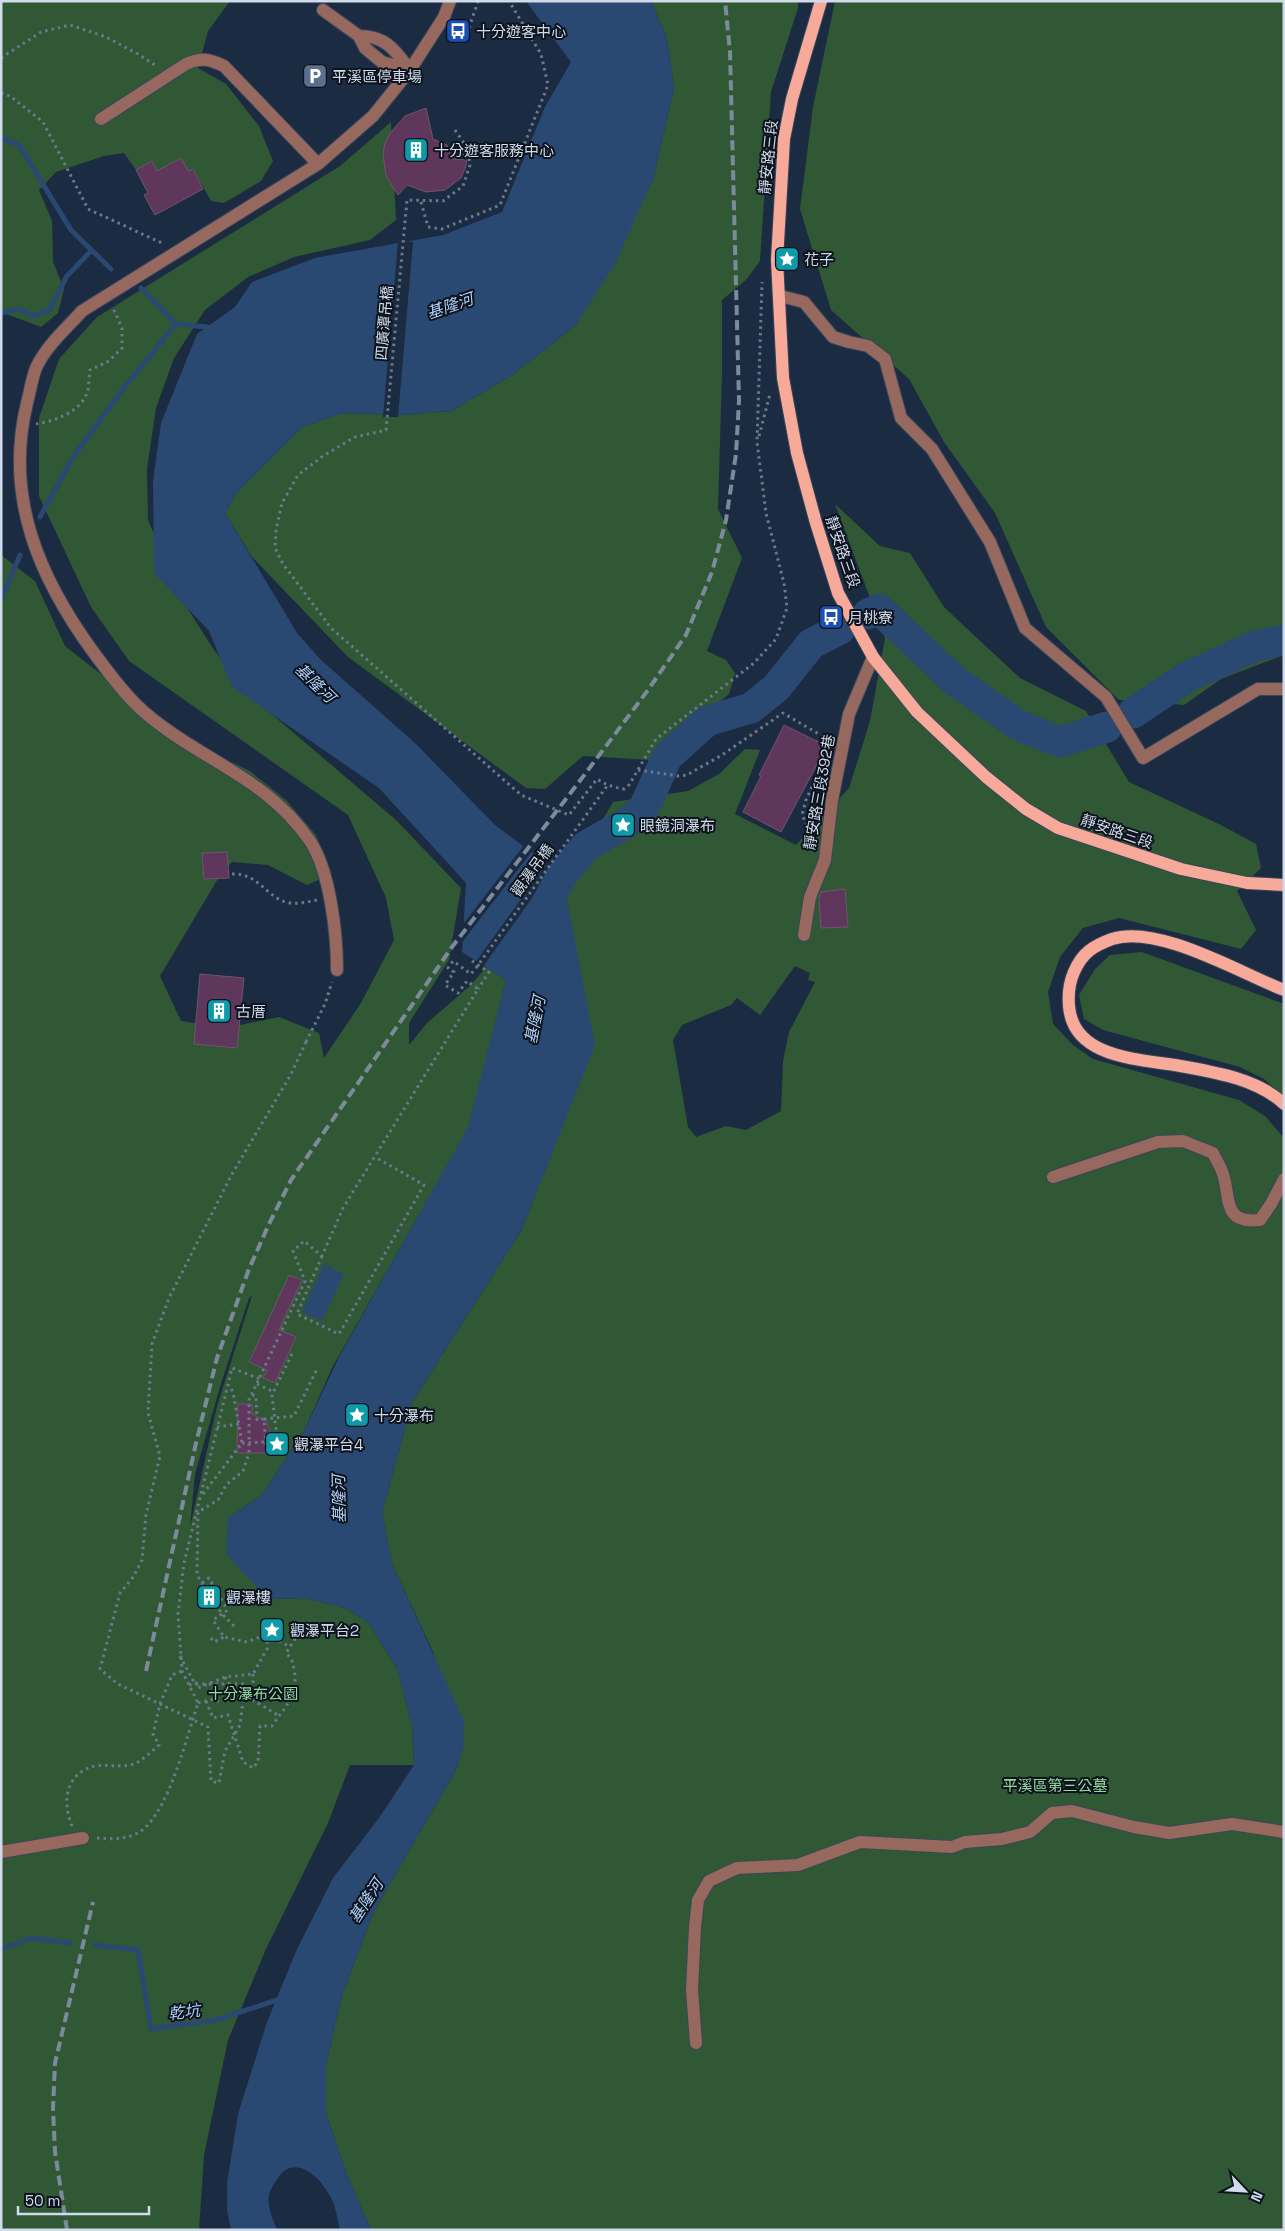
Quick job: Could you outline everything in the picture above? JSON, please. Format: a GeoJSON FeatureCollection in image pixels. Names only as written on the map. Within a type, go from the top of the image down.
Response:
{"type":"FeatureCollection","features":[{"type":"Feature","properties":{"kind":"main road","name":"靜安路三段"},"geometry":{"type":"LineString","coordinates":[[821,1],[792,99],[784,139],[778,251],[784,378],[797,453],[838,593],[873,657],[917,712],[986,778],[1026,809],[1058,828],[1181,870],[1246,883],[1284,885]]}},
{"type":"Feature","properties":{"kind":"main road"},"geometry":{"type":"LineString","coordinates":[[1284,990],[1167,942],[1142,936],[1119,937],[1095,945],[1086,953],[1074,972],[1068,993],[1070,1014],[1076,1030],[1091,1044],[1124,1058],[1186,1067],[1247,1082],[1276,1097],[1284,1104]]}},
{"type":"Feature","properties":{"kind":"street"},"geometry":{"type":"LineString","coordinates":[[337,970],[337,942],[322,868],[311,843],[288,812],[263,790],[174,734],[143,711],[110,675],[79,633],[50,584],[29,533],[20,489],[21,427],[36,368],[53,343],[82,311],[318,164],[373,116],[410,70],[444,17],[450,1]]}},
{"type":"Feature","properties":{"kind":"street"},"geometry":{"type":"LineString","coordinates":[[323,10],[359,36],[374,36],[394,49],[410,70]]}},
{"type":"Feature","properties":{"kind":"street"},"geometry":{"type":"LineString","coordinates":[[101,119],[170,74],[197,59],[209,58],[224,66],[318,164]]}},
{"type":"Feature","properties":{"kind":"street"},"geometry":{"type":"LineString","coordinates":[[780,296],[804,302],[833,337],[868,346],[885,359],[901,418],[932,449],[990,542],[1025,628],[1106,698],[1143,758],[1258,689],[1284,689]]}},
{"type":"Feature","properties":{"kind":"street","name":"靜安路三段392巷"},"geometry":{"type":"LineString","coordinates":[[804,935],[810,897],[825,860],[832,800],[849,714],[873,657]]}},
{"type":"Feature","properties":{"kind":"street"},"geometry":{"type":"LineString","coordinates":[[1053,1177],[1158,1142],[1183,1141],[1213,1153],[1223,1172],[1228,1205],[1236,1217],[1248,1221],[1260,1220],[1284,1179]]}},
{"type":"Feature","properties":{"kind":"street"},"geometry":{"type":"LineString","coordinates":[[696,2043],[692,1990],[698,1900],[709,1881],[737,1868],[798,1865],[860,1842],[952,1847],[965,1842],[1002,1839],[1030,1832],[1052,1813],[1072,1811],[1134,1828],[1169,1833],[1232,1824],[1284,1832]]}},
{"type":"Feature","properties":{"kind":"street"},"geometry":{"type":"LineString","coordinates":[[1,1852],[83,1838]]}},
{"type":"Feature","properties":{"kind":"path"},"geometry":{"type":"LineString","coordinates":[[444,17],[469,28],[478,1]]}},
{"type":"Feature","properties":{"kind":"path"},"geometry":{"type":"LineString","coordinates":[[455,130],[468,149],[470,165],[463,186],[454,195],[443,201],[421,202],[428,228],[442,229],[500,205],[548,85],[541,54],[509,1]]}},
{"type":"Feature","properties":{"kind":"path"},"geometry":{"type":"LineString","coordinates":[[1,58],[41,32],[70,25],[114,41],[170,74]]}},
{"type":"Feature","properties":{"kind":"path"},"geometry":{"type":"LineString","coordinates":[[1,93],[10,96],[43,122],[88,210],[178,250]]}},
{"type":"Feature","properties":{"kind":"path"},"geometry":{"type":"LineString","coordinates":[[456,159],[456,149],[463,150],[462,160]]}},
{"type":"Feature","properties":{"kind":"path","name":"四廣潭吊橋"},"geometry":{"type":"LineString","coordinates":[[421,202],[407,200],[404,219],[386,430],[355,437],[323,456],[298,475],[282,503],[276,530],[275,548],[283,564],[331,628],[521,795],[570,816],[597,779],[607,786]]}},
{"type":"Feature","properties":{"kind":"path"},"geometry":{"type":"LineString","coordinates":[[607,786],[624,789],[629,785],[656,739],[754,664],[776,638],[787,608],[784,583],[766,512],[758,442],[762,279]]}},
{"type":"Feature","properties":{"kind":"path"},"geometry":{"type":"LineString","coordinates":[[21,427],[56,421],[76,408],[88,392],[90,370],[109,361],[122,348],[122,328],[107,294]]}},
{"type":"Feature","properties":{"kind":"path"},"geometry":{"type":"LineString","coordinates":[[758,442],[772,386],[784,378]]}},
{"type":"Feature","properties":{"kind":"path"},"geometry":{"type":"LineString","coordinates":[[638,770],[679,776],[687,775],[708,764],[783,713],[832,742]]}},
{"type":"Feature","properties":{"kind":"path"},"geometry":{"type":"LineString","coordinates":[[825,758],[806,800],[802,815],[825,860]]}},
{"type":"Feature","properties":{"kind":"path","name":"觀瀑吊橋"},"geometry":{"type":"LineString","coordinates":[[478,989],[467,981],[458,993],[445,985],[454,972],[448,968],[453,962],[471,974],[607,786]]}},
{"type":"Feature","properties":{"kind":"path"},"geometry":{"type":"LineString","coordinates":[[232,874],[242,874],[251,877],[277,898],[287,903],[297,904],[329,897]]}},
{"type":"Feature","properties":{"kind":"path"},"geometry":{"type":"LineString","coordinates":[[375,1157],[424,1185],[339,1334],[297,1314],[343,1208],[489,972],[472,961]]}},
{"type":"Feature","properties":{"kind":"path"},"geometry":{"type":"LineString","coordinates":[[180,1656],[195,1684],[245,1684],[240,1725],[225,1751],[219,1783],[211,1781],[208,1727],[118,1684],[100,1669],[120,1593],[134,1576],[142,1560],[146,1516],[160,1456],[148,1413],[152,1344],[173,1289],[232,1174],[290,1076],[325,1004],[337,970]]}},
{"type":"Feature","properties":{"kind":"path"},"geometry":{"type":"LineString","coordinates":[[234,1626],[223,1616],[197,1575],[198,1512],[218,1500],[226,1485],[244,1470],[250,1441],[249,1400],[305,1281],[293,1251],[304,1241],[322,1256]]}},
{"type":"Feature","properties":{"kind":"path"},"geometry":{"type":"LineString","coordinates":[[266,1438],[277,1438],[272,1394],[292,1354]]}},
{"type":"Feature","properties":{"kind":"path"},"geometry":{"type":"LineString","coordinates":[[252,1395],[256,1396],[256,1420],[294,1416],[318,1367]]}},
{"type":"Feature","properties":{"kind":"path"},"geometry":{"type":"LineString","coordinates":[[182,1671],[172,1675],[160,1704],[153,1734],[159,1745],[149,1755],[134,1764],[93,1767],[80,1773],[72,1780],[67,1791],[68,1818],[73,1830],[83,1838],[117,1839],[128,1837],[142,1830],[164,1802],[198,1703],[182,1671],[180,1656],[178,1614],[184,1563],[232,1368],[260,1379]]}},
{"type":"Feature","properties":{"kind":"path"},"geometry":{"type":"LineString","coordinates":[[201,1496],[242,1443],[234,1392],[228,1384]]}},
{"type":"Feature","properties":{"kind":"path"},"geometry":{"type":"LineString","coordinates":[[257,1384],[274,1392]]}},
{"type":"Feature","properties":{"kind":"path"},"geometry":{"type":"LineString","coordinates":[[264,1419],[266,1446]]}},
{"type":"Feature","properties":{"kind":"path"},"geometry":{"type":"LineString","coordinates":[[217,1427],[239,1424]]}},
{"type":"Feature","properties":{"kind":"path"},"geometry":{"type":"LineString","coordinates":[[250,1441],[266,1440],[266,1446]]}},
{"type":"Feature","properties":{"kind":"path"},"geometry":{"type":"LineString","coordinates":[[242,1443],[266,1442],[266,1446]]}},
{"type":"Feature","properties":{"kind":"path"},"geometry":{"type":"LineString","coordinates":[[266,1446],[277,1444]]}},
{"type":"Feature","properties":{"kind":"path"},"geometry":{"type":"LineString","coordinates":[[202,1583],[209,1578],[227,1609],[223,1616],[213,1620],[224,1637]]}},
{"type":"Feature","properties":{"kind":"path"},"geometry":{"type":"LineString","coordinates":[[211,1638],[214,1642],[224,1637],[246,1642],[268,1634]]}},
{"type":"Feature","properties":{"kind":"path"},"geometry":{"type":"LineString","coordinates":[[268,1634],[290,1647]]}},
{"type":"Feature","properties":{"kind":"path"},"geometry":{"type":"LineString","coordinates":[[253,1700],[253,1674],[267,1649],[268,1634]]}},
{"type":"Feature","properties":{"kind":"path"},"geometry":{"type":"LineString","coordinates":[[206,1701],[213,1718],[228,1715],[243,1762],[253,1768],[258,1762],[260,1726],[272,1726],[293,1696],[296,1682],[292,1659],[286,1653],[296,1636],[304,1638]]}},
{"type":"Feature","properties":{"kind":"path"},"geometry":{"type":"LineString","coordinates":[[189,1684],[196,1683],[198,1688],[225,1676],[253,1674]]}},
{"type":"Feature","properties":{"kind":"path"},"geometry":{"type":"LineString","coordinates":[[225,1676],[237,1697],[253,1700],[278,1716]]}},
{"type":"Feature","properties":{"kind":"path"},"geometry":{"type":"LineString","coordinates":[[198,1703],[214,1699],[221,1703]]}},
{"type":"Feature","properties":{"kind":"green space"},"geometry":{"type":"Polygon","coordinates":[[[1,1],[230,1],[208,31],[198,68],[226,84],[259,126],[273,161],[261,181],[224,203],[211,201],[193,169],[188,171],[157,171],[152,162],[136,170],[124,153],[104,156],[56,172],[39,190],[52,221],[53,262],[64,289],[58,313],[41,327],[1,312],[1,1]]]}},
{"type":"Feature","properties":{"kind":"green space"},"geometry":{"type":"Polygon","coordinates":[[[651,1],[798,1],[798,8],[771,92],[760,261],[746,280],[722,300],[718,509],[742,558],[707,651],[726,660],[735,673],[729,694],[651,760],[583,756],[545,789],[526,788],[348,657],[252,557],[225,513],[236,493],[302,427],[342,413],[403,415],[451,411],[511,376],[576,325],[653,179],[674,88],[667,38],[651,1]]]}},
{"type":"Feature","properties":{"kind":"green space"},"geometry":{"type":"Polygon","coordinates":[[[835,1],[1284,1],[1284,655],[1221,679],[1184,705],[1119,700],[1046,627],[995,513],[944,442],[909,379],[831,310],[800,209],[813,107],[835,1]]]}},
{"type":"Feature","properties":{"kind":"green space","name":"十分瀑布公園"},"geometry":{"type":"Polygon","coordinates":[[[391,122],[396,220],[370,240],[294,257],[248,277],[205,310],[174,358],[156,408],[147,469],[148,520],[186,606],[214,650],[261,705],[396,820],[461,888],[449,960],[409,1023],[409,1045],[427,1023],[471,985],[486,967],[506,980],[469,1127],[332,1368],[305,1429],[262,1495],[228,1518],[268,1599],[305,1598],[345,1608],[369,1623],[398,1671],[412,1726],[414,1765],[350,1765],[328,1823],[266,1949],[228,2040],[204,2155],[199,2230],[1,2230],[1,555],[35,581],[65,646],[138,703],[209,751],[250,771],[287,801],[316,835],[332,874],[307,885],[268,865],[232,862],[219,877],[160,976],[181,1021],[226,1028],[279,1017],[319,1033],[324,1058],[361,1003],[394,940],[386,898],[348,815],[129,661],[91,607],[39,496],[39,418],[59,359],[97,317],[340,166],[391,122]],[[252,1296],[249,1298],[220,1387],[195,1474],[190,1527],[217,1406],[252,1296]]]}},
{"type":"Feature","properties":{"kind":"green space","name":"平溪區第三公墓"},"geometry":{"type":"Polygon","coordinates":[[[835,504],[880,546],[910,553],[944,607],[1020,678],[1086,711],[1129,782],[1221,825],[1256,844],[1261,868],[1237,891],[1256,930],[1241,949],[1119,918],[1083,928],[1060,957],[1048,992],[1053,1024],[1073,1045],[1093,1059],[1239,1100],[1265,1116],[1284,1138],[1284,2230],[371,2230],[347,2175],[326,2113],[326,2064],[342,1995],[374,1911],[457,1768],[463,1747],[433,1652],[392,1564],[382,1513],[412,1402],[521,1231],[594,1045],[564,886],[613,802],[688,791],[719,774],[745,749],[760,750],[735,814],[796,845],[849,788],[870,721],[885,638],[835,504]],[[795,966],[760,1015],[737,998],[731,1005],[682,1025],[673,1040],[688,1127],[696,1137],[726,1126],[746,1130],[781,1111],[783,1061],[789,1032],[815,982],[808,980],[810,973],[795,966]]]}},
{"type":"Feature","properties":{"kind":"green space"},"geometry":{"type":"Polygon","coordinates":[[[1142,952],[1284,1004],[1284,1097],[1264,1079],[1240,1067],[1103,1030],[1084,1019],[1079,995],[1095,969],[1110,955],[1142,952]]]}},
{"type":"Feature","properties":{"kind":"water","name":"基隆河"},"geometry":{"type":"Polygon","coordinates":[[[526,1],[651,1],[667,38],[674,88],[653,179],[615,264],[576,325],[511,376],[451,411],[403,415],[342,413],[302,427],[236,493],[225,513],[297,633],[321,660],[415,743],[495,825],[562,875],[595,1045],[521,1231],[412,1402],[382,1513],[392,1564],[464,1721],[463,1747],[457,1768],[374,1911],[342,1995],[326,2064],[326,2113],[347,2175],[371,2230],[340,2230],[334,2204],[326,2189],[307,2170],[292,2168],[285,2171],[278,2178],[270,2194],[270,2209],[277,2230],[231,2230],[227,2209],[227,2183],[238,2114],[267,2022],[297,1949],[333,1878],[379,1818],[414,1765],[412,1726],[398,1671],[369,1623],[345,1608],[305,1598],[268,1599],[226,1554],[228,1518],[262,1495],[305,1429],[339,1357],[468,1127],[506,980],[462,952],[466,883],[379,788],[232,687],[209,631],[154,573],[153,481],[161,423],[197,334],[235,307],[252,282],[315,258],[443,235],[502,212],[545,107],[571,62],[526,1]]]}},
{"type":"Feature","properties":{"kind":"water"},"geometry":{"type":"Polygon","coordinates":[[[324,1264],[344,1274],[322,1321],[302,1312],[324,1264]]]}},
{"type":"Feature","properties":{"kind":"pier"},"geometry":{"type":"Polygon","coordinates":[[[398,241],[413,242],[398,417],[383,417],[398,241]]]}},
{"type":"Feature","properties":{"kind":"pier"},"geometry":{"type":"Polygon","coordinates":[[[525,844],[533,850],[460,945],[461,927],[525,844]]]}},
{"type":"Feature","properties":{"kind":"pier"},"geometry":{"type":"Polygon","coordinates":[[[548,862],[555,866],[482,968],[475,963],[548,862]]]}},
{"type":"Feature","properties":{"kind":"building","name":"十分遊客服務中心"},"geometry":{"type":"Polygon","coordinates":[[[426,108],[433,139],[447,145],[452,159],[467,160],[465,169],[461,178],[445,190],[426,192],[407,185],[398,195],[386,176],[383,154],[385,143],[390,133],[405,116],[426,108]]]}},
{"type":"Feature","properties":{"kind":"building"},"geometry":{"type":"Polygon","coordinates":[[[181,158],[188,171],[193,169],[203,189],[155,215],[144,195],[148,193],[136,170],[152,161],[157,171],[181,158]]]}},
{"type":"Feature","properties":{"kind":"building"},"geometry":{"type":"Polygon","coordinates":[[[784,725],[827,746],[781,832],[743,812],[784,725]]]}},
{"type":"Feature","properties":{"kind":"building"},"geometry":{"type":"Polygon","coordinates":[[[227,852],[229,878],[204,879],[202,853],[227,852]]]}},
{"type":"Feature","properties":{"kind":"building"},"geometry":{"type":"Polygon","coordinates":[[[845,889],[848,927],[821,928],[819,898],[821,892],[845,889]]]}},
{"type":"Feature","properties":{"kind":"building","name":"古厝"},"geometry":{"type":"Polygon","coordinates":[[[200,974],[244,978],[237,1048],[194,1044],[200,974]]]}},
{"type":"Feature","properties":{"kind":"building"},"geometry":{"type":"Polygon","coordinates":[[[289,1275],[302,1280],[279,1330],[296,1337],[275,1383],[263,1378],[267,1370],[249,1362],[289,1275]]]}},
{"type":"Feature","properties":{"kind":"building"},"geometry":{"type":"Polygon","coordinates":[[[238,1404],[252,1404],[252,1414],[266,1421],[270,1430],[270,1453],[237,1453],[238,1404]]]}},
{"type":"Feature","properties":{"kind":"waterway"},"geometry":{"type":"LineString","coordinates":[[1,138],[19,145],[71,230],[111,269]]}},
{"type":"Feature","properties":{"kind":"waterway"},"geometry":{"type":"LineString","coordinates":[[1,313],[19,309],[34,316],[50,309],[67,276],[91,251]]}},
{"type":"Feature","properties":{"kind":"waterway"},"geometry":{"type":"LineString","coordinates":[[141,288],[176,324],[207,327],[212,330]]}},
{"type":"Feature","properties":{"kind":"waterway"},"geometry":{"type":"LineString","coordinates":[[40,517],[73,457],[123,389],[176,324]]}},
{"type":"Feature","properties":{"kind":"waterway"},"geometry":{"type":"LineString","coordinates":[[1,600],[20,555]]}},
{"type":"Feature","properties":{"kind":"waterway"},"geometry":{"type":"LineString","coordinates":[[868,614],[879,609],[954,680],[1018,725],[1060,742],[1107,727]]}},
{"type":"Feature","properties":{"kind":"waterway"},"geometry":{"type":"LineString","coordinates":[[542,912],[562,875],[586,846],[623,825],[643,810],[667,757],[707,721],[751,708],[776,688],[811,644],[840,629]]}},
{"type":"Feature","properties":{"kind":"waterway"},"geometry":{"type":"LineString","coordinates":[[1133,713],[1187,677],[1255,646],[1284,640]]}},
{"type":"Feature","properties":{"kind":"waterway","name":"乾坑"},"geometry":{"type":"LineString","coordinates":[[1,1949],[31,1938],[71,1943]]}},
{"type":"Feature","properties":{"kind":"waterway","name":"乾坑"},"geometry":{"type":"LineString","coordinates":[[95,1945],[138,1950],[151,2029],[216,2020],[283,1998]]}},
{"type":"Feature","properties":{"kind":"railway"},"geometry":{"type":"LineString","coordinates":[[146,1671],[196,1443],[217,1358],[249,1269],[291,1180],[452,947],[648,690],[686,635],[712,572],[726,520],[736,454],[739,401],[730,52],[725,1]]}},
{"type":"Feature","properties":{"kind":"railway"},"geometry":{"type":"LineString","coordinates":[[67,2230],[55,2152],[53,2109],[55,2063],[93,1902]]}},
{"type":"Feature","properties":{"kind":"place","name":"十分遊客中心"},"geometry":{"type":"Point","coordinates":[458,31]}},
{"type":"Feature","properties":{"kind":"place","name":"平溪區停車場"},"geometry":{"type":"Point","coordinates":[315,76]}},
{"type":"Feature","properties":{"kind":"place","name":"十分遊客服務中心"},"geometry":{"type":"Point","coordinates":[416,150]}},
{"type":"Feature","properties":{"kind":"place","name":"花子"},"geometry":{"type":"Point","coordinates":[787,259]}},
{"type":"Feature","properties":{"kind":"place","name":"月桃寮"},"geometry":{"type":"Point","coordinates":[831,617]}},
{"type":"Feature","properties":{"kind":"place","name":"眼鏡洞瀑布"},"geometry":{"type":"Point","coordinates":[623,825]}},
{"type":"Feature","properties":{"kind":"place","name":"古厝"},"geometry":{"type":"Point","coordinates":[219,1011]}},
{"type":"Feature","properties":{"kind":"place","name":"十分瀑布"},"geometry":{"type":"Point","coordinates":[357,1415]}},
{"type":"Feature","properties":{"kind":"place","name":"觀瀑平台4"},"geometry":{"type":"Point","coordinates":[277,1444]}},
{"type":"Feature","properties":{"kind":"place","name":"觀瀑樓"},"geometry":{"type":"Point","coordinates":[209,1597]}},
{"type":"Feature","properties":{"kind":"place","name":"觀瀑平台2"},"geometry":{"type":"Point","coordinates":[272,1630]}}]}
